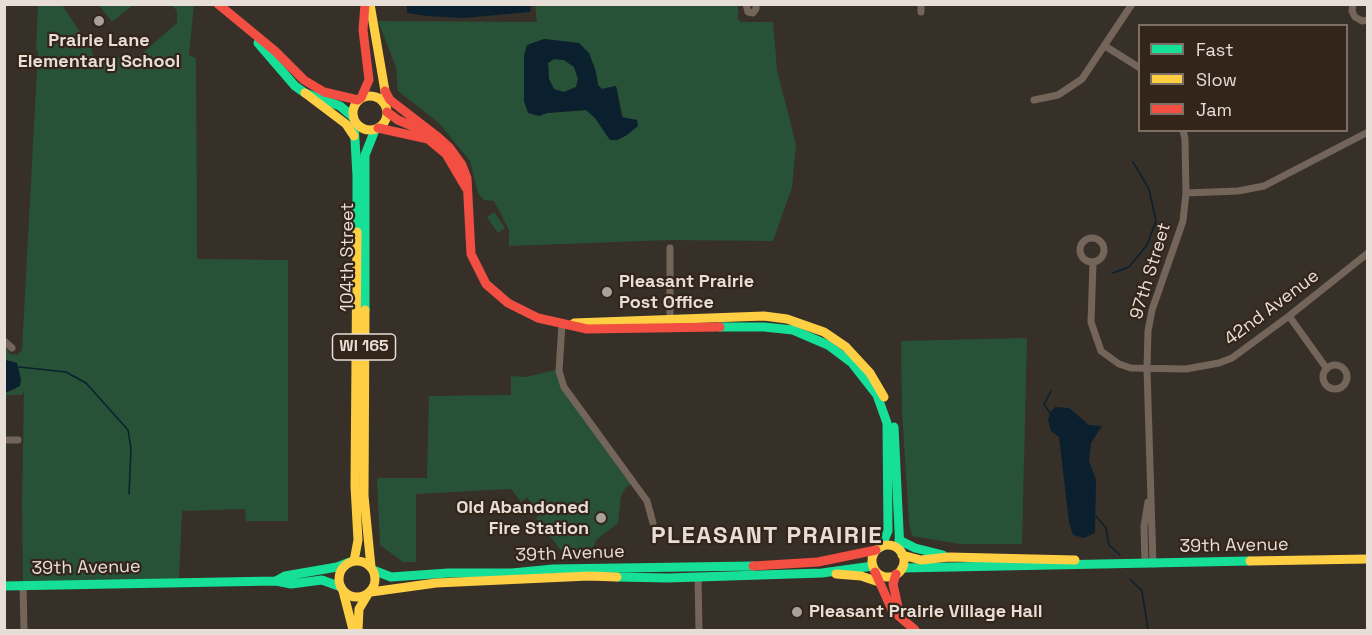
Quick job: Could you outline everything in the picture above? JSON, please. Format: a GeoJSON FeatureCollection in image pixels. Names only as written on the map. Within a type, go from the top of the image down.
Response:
{"type":"FeatureCollection","features":[{"type":"Feature","properties":{"kind":"main road"},"geometry":{"type":"LineString","coordinates":[[218,4],[314,87],[343,98],[360,99],[374,96],[398,120],[438,137]]}},
{"type":"Feature","properties":{"kind":"main road","name":"WI 165"},"geometry":{"type":"LineString","coordinates":[[353,119],[353,107],[360,99],[369,80],[363,30],[364,4]]}},
{"type":"Feature","properties":{"kind":"main road"},"geometry":{"type":"LineString","coordinates":[[370,4],[387,110]]}},
{"type":"Feature","properties":{"kind":"main road"},"geometry":{"type":"LineString","coordinates":[[250,32],[284,75],[346,124],[355,137]]}},
{"type":"Feature","properties":{"kind":"main road"},"geometry":{"type":"LineString","coordinates":[[385,90],[390,100],[449,147],[462,165],[468,178],[471,254],[486,284],[508,303],[538,318],[587,329],[764,327],[793,330],[828,345],[852,363],[877,395],[887,423],[888,531],[887,537],[872,560],[892,610],[915,630]]}},
{"type":"Feature","properties":{"kind":"main road"},"geometry":{"type":"LineString","coordinates":[[305,93],[340,106],[363,129],[377,129],[428,139],[446,154],[469,193]]}},
{"type":"Feature","properties":{"kind":"main road","name":"WI 165"},"geometry":{"type":"LineString","coordinates":[[377,129],[385,121],[387,110]]}},
{"type":"Feature","properties":{"kind":"main road","name":"104th Street"},"geometry":{"type":"LineString","coordinates":[[352,561],[358,540],[355,486],[357,176],[353,119]]}},
{"type":"Feature","properties":{"kind":"main road","name":"104th Street"},"geometry":{"type":"LineString","coordinates":[[372,568],[364,496],[365,155],[377,129]]}},
{"type":"Feature","properties":{"kind":"main road"},"geometry":{"type":"LineString","coordinates":[[562,324],[670,318],[780,318],[811,326],[846,346],[876,382],[892,421],[895,440],[899,540],[903,561],[893,584],[898,607],[896,613]]}},
{"type":"Feature","properties":{"kind":"main road"},"geometry":{"type":"LineString","coordinates":[[899,540],[915,548],[949,557]]}},
{"type":"Feature","properties":{"kind":"main road"},"geometry":{"type":"LineString","coordinates":[[878,548],[891,546],[901,553]]}},
{"type":"Feature","properties":{"kind":"main road","name":"39th Avenue"},"geometry":{"type":"LineString","coordinates":[[369,593],[448,578],[553,568],[759,566],[818,562],[878,548]]}},
{"type":"Feature","properties":{"kind":"main road","name":"39th Avenue"},"geometry":{"type":"LineString","coordinates":[[901,553],[921,560],[949,557],[1053,558],[1101,565]]}},
{"type":"Feature","properties":{"kind":"main road","name":"39th Avenue"},"geometry":{"type":"LineString","coordinates":[[899,571],[1368,559]]}},
{"type":"Feature","properties":{"kind":"main road"},"geometry":{"type":"LineString","coordinates":[[352,561],[360,561],[372,568]]}},
{"type":"Feature","properties":{"kind":"main road","name":"WI 165"},"geometry":{"type":"LineString","coordinates":[[342,589],[339,576],[341,570],[352,561]]}},
{"type":"Feature","properties":{"kind":"main road","name":"39th Avenue"},"geometry":{"type":"LineString","coordinates":[[276,581],[285,576],[337,567],[352,561]]}},
{"type":"Feature","properties":{"kind":"main road","name":"39th Avenue"},"geometry":{"type":"LineString","coordinates":[[372,568],[382,575],[391,577],[448,578],[698,577],[822,573],[862,566],[874,568]]}},
{"type":"Feature","properties":{"kind":"main road","name":"WI 165"},"geometry":{"type":"LineString","coordinates":[[358,630],[359,609],[376,581],[372,568]]}},
{"type":"Feature","properties":{"kind":"main road"},"geometry":{"type":"LineString","coordinates":[[874,568],[882,576],[892,576],[899,571]]}},
{"type":"Feature","properties":{"kind":"main road"},"geometry":{"type":"LineString","coordinates":[[822,573],[861,576],[879,582]]}},
{"type":"Feature","properties":{"kind":"main road","name":"39th Avenue"},"geometry":{"type":"LineString","coordinates":[[4,586],[276,581],[291,584],[322,580],[342,589]]}},
{"type":"Feature","properties":{"kind":"main road"},"geometry":{"type":"LineString","coordinates":[[342,589],[352,597],[358,598],[369,593]]}},
{"type":"Feature","properties":{"kind":"main road"},"geometry":{"type":"LineString","coordinates":[[342,589],[353,630]]}},
{"type":"Feature","properties":{"kind":"street"},"geometry":{"type":"LineString","coordinates":[[746,4],[748,12],[753,13],[756,4]]}},
{"type":"Feature","properties":{"kind":"street"},"geometry":{"type":"LineString","coordinates":[[1034,100],[1059,95],[1082,79],[1132,4]]}},
{"type":"Feature","properties":{"kind":"street"},"geometry":{"type":"LineString","coordinates":[[1353,4],[1352,10],[1355,17],[1362,21],[1368,20]]}},
{"type":"Feature","properties":{"kind":"street"},"geometry":{"type":"LineString","coordinates":[[1105,46],[1138,67]]}},
{"type":"Feature","properties":{"kind":"street","name":"97th Street"},"geometry":{"type":"LineString","coordinates":[[1149,564],[1148,332],[1152,310],[1180,233],[1186,193],[1183,132]]}},
{"type":"Feature","properties":{"kind":"street"},"geometry":{"type":"LineString","coordinates":[[1186,193],[1238,191],[1264,186],[1368,132]]}},
{"type":"Feature","properties":{"kind":"street"},"geometry":{"type":"LineString","coordinates":[[670,248],[670,329]]}},
{"type":"Feature","properties":{"kind":"street","name":"42nd Avenue"},"geometry":{"type":"LineString","coordinates":[[1093,263],[1091,322],[1101,351],[1119,364],[1147,369],[1186,369],[1232,358],[1368,253]]}},
{"type":"Feature","properties":{"kind":"street"},"geometry":{"type":"LineString","coordinates":[[1289,316],[1327,369]]}},
{"type":"Feature","properties":{"kind":"street"},"geometry":{"type":"LineString","coordinates":[[562,324],[559,371],[564,387],[646,501],[653,523]]}},
{"type":"Feature","properties":{"kind":"street"},"geometry":{"type":"LineString","coordinates":[[4,341],[12,348]]}},
{"type":"Feature","properties":{"kind":"street"},"geometry":{"type":"LineString","coordinates":[[4,440],[18,440]]}},
{"type":"Feature","properties":{"kind":"street"},"geometry":{"type":"LineString","coordinates":[[698,577],[699,630]]}},
{"type":"Feature","properties":{"kind":"street"},"geometry":{"type":"LineString","coordinates":[[23,585],[24,630]]}},
{"type":"Feature","properties":{"kind":"green space"},"geometry":{"type":"Polygon","coordinates":[[[535,4],[738,4],[738,19],[741,22],[773,22],[777,70],[796,145],[792,187],[773,241],[670,240],[509,246],[509,230],[494,201],[484,200],[478,193],[470,161],[439,123],[398,91],[396,67],[378,21],[537,22],[535,4]],[[544,39],[539,116],[547,113],[586,110],[595,118],[610,140],[617,140],[632,130],[623,117],[616,86],[602,89],[598,85],[594,65],[579,43],[544,39]]]}},
{"type":"Feature","properties":{"kind":"green space"},"geometry":{"type":"Polygon","coordinates":[[[38,5],[62,5],[84,38],[92,39],[92,46],[65,50],[91,47],[93,55],[100,61],[121,57],[129,64],[134,60],[133,55],[137,58],[177,23],[177,11],[172,5],[194,5],[189,55],[196,58],[197,259],[288,260],[288,521],[246,521],[245,509],[182,511],[179,578],[23,585],[24,391],[22,395],[5,395],[16,389],[13,361],[5,360],[4,344],[10,354],[17,355],[22,350],[38,51],[36,50],[38,5]]]}},
{"type":"Feature","properties":{"kind":"green space"},"geometry":{"type":"Polygon","coordinates":[[[99,5],[133,5],[112,22],[99,5]]]}},
{"type":"Feature","properties":{"kind":"green space"},"geometry":{"type":"Polygon","coordinates":[[[554,59],[564,60],[574,67],[578,79],[576,87],[564,92],[554,90],[549,79],[548,63],[554,59]]]}},
{"type":"Feature","properties":{"kind":"green space"},"geometry":{"type":"Polygon","coordinates":[[[494,212],[505,228],[498,233],[487,217],[494,212]]]}},
{"type":"Feature","properties":{"kind":"green space"},"geometry":{"type":"Polygon","coordinates":[[[1027,338],[1022,544],[960,544],[912,536],[909,524],[902,411],[901,341],[1027,338]]]}},
{"type":"Feature","properties":{"kind":"green space"},"geometry":{"type":"Polygon","coordinates":[[[559,369],[561,379],[633,483],[626,487],[621,496],[618,523],[596,540],[590,555],[569,556],[559,548],[536,518],[539,515],[527,497],[521,502],[511,489],[416,494],[416,562],[403,562],[380,545],[377,478],[427,478],[429,396],[511,395],[511,376],[526,377],[559,369]]]}},
{"type":"Feature","properties":{"kind":"water"},"geometry":{"type":"Polygon","coordinates":[[[407,5],[531,6],[530,12],[463,18],[407,13],[407,5]]]}},
{"type":"Feature","properties":{"kind":"water"},"geometry":{"type":"Polygon","coordinates":[[[544,39],[579,43],[589,53],[598,85],[602,89],[616,86],[622,117],[637,120],[638,126],[617,140],[610,140],[595,118],[586,110],[547,113],[539,116],[528,113],[524,101],[524,55],[527,45],[544,39]],[[554,59],[548,63],[549,79],[554,89],[564,92],[576,87],[578,79],[574,67],[564,60],[554,59]]]}},
{"type":"Feature","properties":{"kind":"water"},"geometry":{"type":"Polygon","coordinates":[[[5,360],[17,363],[21,379],[20,386],[5,393],[5,360]]]}},
{"type":"Feature","properties":{"kind":"water"},"geometry":{"type":"Polygon","coordinates":[[[1055,407],[1069,408],[1089,425],[1102,426],[1091,443],[1089,461],[1096,480],[1095,533],[1084,538],[1073,535],[1069,522],[1059,437],[1051,431],[1048,420],[1055,407]]]}},
{"type":"Feature","properties":{"kind":"waterway"},"geometry":{"type":"LineString","coordinates":[[1113,273],[1129,267],[1147,245],[1156,221],[1149,189],[1133,162]]}},
{"type":"Feature","properties":{"kind":"waterway"},"geometry":{"type":"LineString","coordinates":[[19,367],[66,372],[86,383],[128,430],[131,449],[129,494]]}},
{"type":"Feature","properties":{"kind":"waterway"},"geometry":{"type":"LineString","coordinates":[[1050,413],[1044,404],[1051,391]]}},
{"type":"Feature","properties":{"kind":"waterway"},"geometry":{"type":"LineString","coordinates":[[1096,516],[1106,528],[1109,545],[1120,555]]}},
{"type":"Feature","properties":{"kind":"waterway"},"geometry":{"type":"LineString","coordinates":[[1130,579],[1142,591],[1148,630]]}},
{"type":"Feature","properties":{"kind":"traffic: fast"},"geometry":{"type":"LineString","coordinates":[[258,43],[295,86],[305,93],[340,106],[353,117]]}},
{"type":"Feature","properties":{"kind":"traffic: fast"},"geometry":{"type":"LineString","coordinates":[[354,122],[357,232]]}},
{"type":"Feature","properties":{"kind":"traffic: fast"},"geometry":{"type":"LineString","coordinates":[[365,310],[365,155],[375,130]]}},
{"type":"Feature","properties":{"kind":"traffic: fast"},"geometry":{"type":"LineString","coordinates":[[720,327],[764,327],[793,330],[828,345],[852,363],[877,395],[887,423],[888,531],[881,547]]}},
{"type":"Feature","properties":{"kind":"traffic: fast"},"geometry":{"type":"LineString","coordinates":[[894,427],[900,551]]}},
{"type":"Feature","properties":{"kind":"traffic: fast"},"geometry":{"type":"LineString","coordinates":[[899,540],[915,548],[943,555]]}},
{"type":"Feature","properties":{"kind":"traffic: fast"},"geometry":{"type":"LineString","coordinates":[[902,568],[1250,561]]}},
{"type":"Feature","properties":{"kind":"traffic: fast"},"geometry":{"type":"LineString","coordinates":[[276,581],[285,576],[337,567],[350,562]]}},
{"type":"Feature","properties":{"kind":"traffic: fast"},"geometry":{"type":"LineString","coordinates":[[373,570],[391,577],[448,573],[512,573],[553,569],[753,566]]}},
{"type":"Feature","properties":{"kind":"traffic: fast"},"geometry":{"type":"LineString","coordinates":[[617,577],[668,578],[822,573],[873,566]]}},
{"type":"Feature","properties":{"kind":"traffic: fast"},"geometry":{"type":"LineString","coordinates":[[4,586],[276,581],[291,584],[322,580],[341,587]]}},
{"type":"Feature","properties":{"kind":"traffic: slow"},"geometry":{"type":"LineString","coordinates":[[370,4],[386,108]]}},
{"type":"Feature","properties":{"kind":"traffic: slow"},"geometry":{"type":"LineString","coordinates":[[305,93],[346,124],[354,136]]}},
{"type":"Feature","properties":{"kind":"traffic: slow"},"geometry":{"type":"LineString","coordinates":[[370,96],[382,101],[387,113],[382,125],[370,130],[358,125],[353,113],[358,101],[370,96]]}},
{"type":"Feature","properties":{"kind":"traffic: slow"},"geometry":{"type":"LineString","coordinates":[[354,561],[358,540],[355,486],[357,232]]}},
{"type":"Feature","properties":{"kind":"traffic: slow"},"geometry":{"type":"LineString","coordinates":[[365,310],[364,496],[371,567]]}},
{"type":"Feature","properties":{"kind":"traffic: slow"},"geometry":{"type":"LineString","coordinates":[[574,323],[764,316],[787,319],[824,332],[846,347],[870,373],[884,397]]}},
{"type":"Feature","properties":{"kind":"traffic: slow"},"geometry":{"type":"LineString","coordinates":[[888,545],[899,550],[904,561],[899,572],[888,577],[877,572],[872,561],[877,550],[888,545]]}},
{"type":"Feature","properties":{"kind":"traffic: slow"},"geometry":{"type":"LineString","coordinates":[[902,555],[921,560],[949,557],[1075,560]]}},
{"type":"Feature","properties":{"kind":"traffic: slow"},"geometry":{"type":"LineString","coordinates":[[1250,561],[1368,559]]}},
{"type":"Feature","properties":{"kind":"traffic: slow"},"geometry":{"type":"LineString","coordinates":[[357,561],[370,566],[375,579],[370,592],[357,597],[344,592],[339,579],[344,566],[357,561]]}},
{"type":"Feature","properties":{"kind":"traffic: slow"},"geometry":{"type":"LineString","coordinates":[[836,574],[861,576],[879,582]]}},
{"type":"Feature","properties":{"kind":"traffic: slow"},"geometry":{"type":"LineString","coordinates":[[371,592],[436,583],[589,576],[617,577]]}},
{"type":"Feature","properties":{"kind":"traffic: slow"},"geometry":{"type":"LineString","coordinates":[[343,591],[353,630]]}},
{"type":"Feature","properties":{"kind":"traffic: slow"},"geometry":{"type":"LineString","coordinates":[[358,630],[359,609],[368,594]]}},
{"type":"Feature","properties":{"kind":"traffic: jam"},"geometry":{"type":"LineString","coordinates":[[218,4],[275,51],[304,80],[324,92],[358,100]]}},
{"type":"Feature","properties":{"kind":"traffic: jam"},"geometry":{"type":"LineString","coordinates":[[361,98],[369,80],[363,30],[365,4]]}},
{"type":"Feature","properties":{"kind":"traffic: jam"},"geometry":{"type":"LineString","coordinates":[[385,91],[390,100],[438,137]]}},
{"type":"Feature","properties":{"kind":"traffic: jam"},"geometry":{"type":"LineString","coordinates":[[387,112],[398,120],[438,137],[449,147],[462,165],[467,178],[471,254],[486,284],[508,303],[538,318],[587,329],[720,327]]}},
{"type":"Feature","properties":{"kind":"traffic: jam"},"geometry":{"type":"LineString","coordinates":[[378,128],[428,139],[446,154],[466,188]]}},
{"type":"Feature","properties":{"kind":"traffic: jam"},"geometry":{"type":"LineString","coordinates":[[753,566],[818,562],[876,550]]}},
{"type":"Feature","properties":{"kind":"traffic: jam"},"geometry":{"type":"LineString","coordinates":[[875,572],[892,610],[915,630]]}},
{"type":"Feature","properties":{"kind":"traffic: jam"},"geometry":{"type":"LineString","coordinates":[[896,574],[893,584],[898,607],[896,613]]}},
{"type":"Feature","properties":{"kind":"place","name":"Prairie Lane Elementary School"},"geometry":{"type":"Point","coordinates":[99,21]}},
{"type":"Feature","properties":{"kind":"place","name":"Pleasant Prairie Post Office"},"geometry":{"type":"Point","coordinates":[607,292]}},
{"type":"Feature","properties":{"kind":"place","name":"Old Abandoned Fire Station"},"geometry":{"type":"Point","coordinates":[601,518]}},
{"type":"Feature","properties":{"kind":"place","name":"Pleasant Prairie Village Hall"},"geometry":{"type":"Point","coordinates":[797,612]}},
{"type":"Feature","properties":{"kind":"district","name":"PLEASANT PRAIRIE"},"geometry":{"type":"Point","coordinates":[767,536]}}]}
